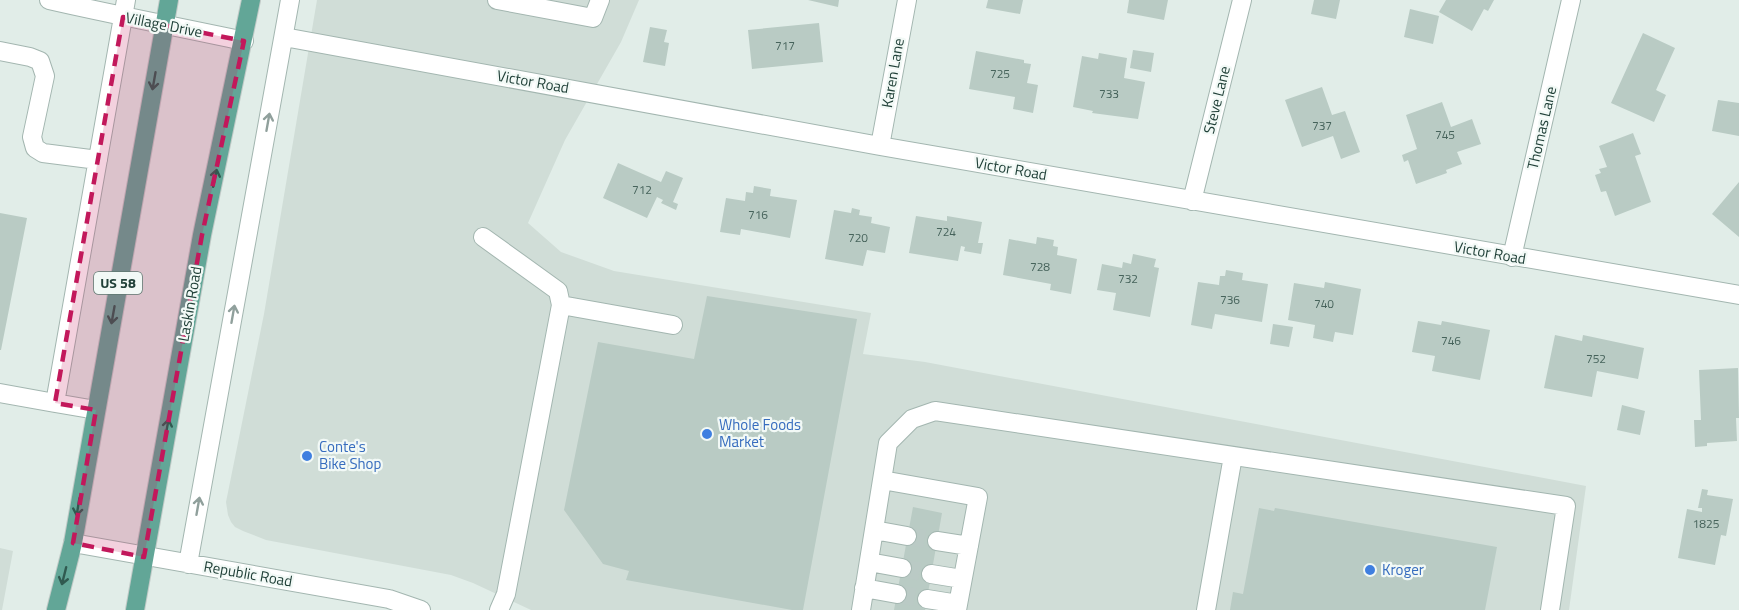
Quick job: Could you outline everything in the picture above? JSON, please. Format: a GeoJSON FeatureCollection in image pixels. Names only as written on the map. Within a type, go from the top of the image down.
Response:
{"type":"FeatureCollection","features":[{"type":"Feature","properties":{"kind":"main road","name":"US 58"},"geometry":{"type":"LineString","coordinates":[[56,610],[72,543],[169,0]]}},
{"type":"Feature","properties":{"kind":"main road","name":"Laskin Road"},"geometry":{"type":"LineString","coordinates":[[135,610],[202,235],[251,0]]}},
{"type":"Feature","properties":{"kind":"street","name":"Village Drive"},"geometry":{"type":"LineString","coordinates":[[49,0],[124,8],[164,24],[244,41]]}},
{"type":"Feature","properties":{"kind":"street"},"geometry":{"type":"LineString","coordinates":[[188,564],[290,0]]}},
{"type":"Feature","properties":{"kind":"street"},"geometry":{"type":"LineString","coordinates":[[497,0],[530,3],[592,18],[600,0]]}},
{"type":"Feature","properties":{"kind":"street","name":"Karen Lane"},"geometry":{"type":"LineString","coordinates":[[880,146],[907,0]]}},
{"type":"Feature","properties":{"kind":"street","name":"Steve Lane"},"geometry":{"type":"LineString","coordinates":[[1192,201],[1242,0]]}},
{"type":"Feature","properties":{"kind":"street","name":"Thomas Lane"},"geometry":{"type":"LineString","coordinates":[[1512,257],[1571,0]]}},
{"type":"Feature","properties":{"kind":"street"},"geometry":{"type":"LineString","coordinates":[[55,403],[124,8]]}},
{"type":"Feature","properties":{"kind":"street","name":"Victor Road"},"geometry":{"type":"LineString","coordinates":[[284,37],[880,146],[1739,296]]}},
{"type":"Feature","properties":{"kind":"street"},"geometry":{"type":"LineString","coordinates":[[0,51],[40,61],[45,75],[32,137],[34,147],[44,153],[98,160]]}},
{"type":"Feature","properties":{"kind":"street"},"geometry":{"type":"LineString","coordinates":[[483,237],[558,291],[561,304],[506,594],[498,610]]}},
{"type":"Feature","properties":{"kind":"street"},"geometry":{"type":"LineString","coordinates":[[561,304],[673,325]]}},
{"type":"Feature","properties":{"kind":"street"},"geometry":{"type":"LineString","coordinates":[[0,393],[96,410]]}},
{"type":"Feature","properties":{"kind":"street"},"geometry":{"type":"LineString","coordinates":[[861,610],[888,443],[912,419],[935,411],[1566,506],[1550,610]]}},
{"type":"Feature","properties":{"kind":"street"},"geometry":{"type":"LineString","coordinates":[[1206,610],[1233,456]]}},
{"type":"Feature","properties":{"kind":"street"},"geometry":{"type":"LineString","coordinates":[[882,480],[978,497],[957,607],[927,599]]}},
{"type":"Feature","properties":{"kind":"street"},"geometry":{"type":"LineString","coordinates":[[874,530],[907,536]]}},
{"type":"Feature","properties":{"kind":"street"},"geometry":{"type":"LineString","coordinates":[[937,541],[969,546]]}},
{"type":"Feature","properties":{"kind":"street","name":"Republic Road"},"geometry":{"type":"LineString","coordinates":[[72,543],[422,610]]}},
{"type":"Feature","properties":{"kind":"street"},"geometry":{"type":"LineString","coordinates":[[869,562],[902,568]]}},
{"type":"Feature","properties":{"kind":"street"},"geometry":{"type":"LineString","coordinates":[[932,574],[962,579]]}},
{"type":"Feature","properties":{"kind":"street"},"geometry":{"type":"LineString","coordinates":[[864,588],[897,594]]}},
{"type":"Feature","properties":{"kind":"highlighted area"},"geometry":{"type":"Polygon","coordinates":[[[123,17],[244,41],[202,235],[144,557],[73,543],[96,410],[55,403],[123,17]]]}},
{"type":"Feature","properties":{"kind":"shaded area"},"geometry":{"type":"Polygon","coordinates":[[[317,0],[639,0],[621,42],[565,140],[528,223],[561,252],[614,271],[871,313],[863,354],[925,362],[1586,486],[1569,610],[531,610],[451,575],[266,540],[243,531],[231,522],[226,502],[264,314],[317,0]]]}},
{"type":"Feature","properties":{"kind":"shaded area"},"geometry":{"type":"Polygon","coordinates":[[[0,548],[13,551],[2,610],[0,610],[0,548]]]}},
{"type":"Feature","properties":{"kind":"building"},"geometry":{"type":"Polygon","coordinates":[[[808,0],[839,0],[838,7],[808,0]]]}},
{"type":"Feature","properties":{"kind":"building"},"geometry":{"type":"Polygon","coordinates":[[[988,0],[1023,0],[1020,14],[986,8],[988,0]]]}},
{"type":"Feature","properties":{"kind":"building"},"geometry":{"type":"Polygon","coordinates":[[[1129,0],[1168,0],[1164,20],[1127,13],[1129,0]]]}},
{"type":"Feature","properties":{"kind":"building"},"geometry":{"type":"Polygon","coordinates":[[[1314,0],[1340,0],[1336,19],[1311,14],[1314,0]]]}},
{"type":"Feature","properties":{"kind":"building"},"geometry":{"type":"Polygon","coordinates":[[[1446,0],[1494,0],[1488,11],[1484,9],[1472,31],[1439,12],[1446,0]]]}},
{"type":"Feature","properties":{"kind":"building"},"geometry":{"type":"Polygon","coordinates":[[[1410,9],[1439,16],[1433,44],[1404,37],[1410,9]]]}},
{"type":"Feature","properties":{"kind":"building"},"geometry":{"type":"Polygon","coordinates":[[[819,23],[823,62],[752,69],[748,30],[819,23]]]}},
{"type":"Feature","properties":{"kind":"building"},"geometry":{"type":"Polygon","coordinates":[[[650,27],[667,30],[664,42],[669,43],[665,66],[643,62],[650,27]]]}},
{"type":"Feature","properties":{"kind":"building"},"geometry":{"type":"Polygon","coordinates":[[[1643,33],[1675,48],[1656,90],[1666,95],[1654,122],[1611,103],[1643,33]]]}},
{"type":"Feature","properties":{"kind":"building"},"geometry":{"type":"Polygon","coordinates":[[[1133,50],[1154,53],[1151,72],[1130,68],[1133,50]]]}},
{"type":"Feature","properties":{"kind":"building"},"geometry":{"type":"Polygon","coordinates":[[[976,51],[1024,60],[1024,63],[1031,64],[1027,83],[1038,85],[1033,113],[1013,109],[1015,97],[969,89],[976,51]]]}},
{"type":"Feature","properties":{"kind":"building"},"geometry":{"type":"Polygon","coordinates":[[[1099,53],[1127,58],[1124,78],[1145,82],[1138,119],[1092,113],[1093,111],[1073,107],[1082,56],[1098,59],[1099,53]]]}},
{"type":"Feature","properties":{"kind":"building"},"geometry":{"type":"Polygon","coordinates":[[[1322,87],[1332,115],[1345,111],[1360,152],[1341,159],[1333,136],[1302,147],[1285,100],[1322,87]]]}},
{"type":"Feature","properties":{"kind":"building"},"geometry":{"type":"Polygon","coordinates":[[[1718,100],[1739,103],[1739,136],[1712,131],[1718,100]]]}},
{"type":"Feature","properties":{"kind":"building"},"geometry":{"type":"Polygon","coordinates":[[[1442,102],[1451,127],[1472,119],[1481,144],[1457,152],[1462,164],[1446,170],[1447,173],[1416,184],[1408,160],[1404,162],[1402,155],[1417,149],[1406,115],[1442,102]]]}},
{"type":"Feature","properties":{"kind":"building"},"geometry":{"type":"Polygon","coordinates":[[[1633,133],[1641,154],[1635,156],[1651,202],[1615,216],[1606,191],[1601,192],[1595,175],[1601,173],[1599,169],[1607,167],[1599,146],[1633,133]]]}},
{"type":"Feature","properties":{"kind":"building"},"geometry":{"type":"Polygon","coordinates":[[[618,163],[661,182],[666,171],[683,178],[673,202],[678,204],[676,210],[661,203],[663,200],[657,197],[647,218],[603,198],[618,163]]]}},
{"type":"Feature","properties":{"kind":"building"},"geometry":{"type":"Polygon","coordinates":[[[1739,182],[1739,237],[1712,214],[1739,182]]]}},
{"type":"Feature","properties":{"kind":"building"},"geometry":{"type":"Polygon","coordinates":[[[754,186],[771,189],[770,196],[797,200],[790,238],[741,229],[740,235],[720,232],[726,198],[745,201],[746,192],[753,193],[754,186]]]}},
{"type":"Feature","properties":{"kind":"building"},"geometry":{"type":"Polygon","coordinates":[[[852,208],[860,210],[859,215],[872,217],[871,223],[890,227],[885,253],[867,250],[863,266],[825,259],[834,210],[851,213],[852,208]]]}},
{"type":"Feature","properties":{"kind":"building"},"geometry":{"type":"Polygon","coordinates":[[[0,213],[27,218],[1,350],[0,350],[0,213]]]}},
{"type":"Feature","properties":{"kind":"building"},"geometry":{"type":"Polygon","coordinates":[[[916,216],[947,221],[947,216],[982,222],[978,243],[983,243],[981,254],[964,251],[965,247],[961,246],[958,261],[909,253],[916,216]]]}},
{"type":"Feature","properties":{"kind":"building"},"geometry":{"type":"Polygon","coordinates":[[[1037,237],[1054,240],[1053,246],[1058,247],[1057,255],[1077,259],[1071,294],[1050,290],[1051,284],[1003,275],[1009,239],[1036,244],[1037,237]]]}},
{"type":"Feature","properties":{"kind":"building"},"geometry":{"type":"Polygon","coordinates":[[[1133,254],[1156,259],[1154,267],[1159,268],[1150,317],[1113,310],[1116,293],[1097,290],[1102,264],[1122,268],[1123,262],[1131,264],[1133,254]]]}},
{"type":"Feature","properties":{"kind":"building"},"geometry":{"type":"Polygon","coordinates":[[[1226,270],[1243,273],[1242,280],[1268,284],[1262,322],[1215,314],[1212,329],[1191,325],[1198,282],[1219,285],[1220,276],[1225,276],[1226,270]]]}},
{"type":"Feature","properties":{"kind":"building"},"geometry":{"type":"Polygon","coordinates":[[[1325,282],[1361,289],[1353,335],[1335,332],[1333,342],[1313,338],[1315,325],[1288,320],[1294,283],[1324,288],[1325,282]]]}},
{"type":"Feature","properties":{"kind":"building","name":"Whole Foods Market"},"geometry":{"type":"Polygon","coordinates":[[[707,296],[857,319],[803,610],[792,610],[626,580],[629,571],[603,564],[564,510],[598,342],[694,359],[707,296]]]}},
{"type":"Feature","properties":{"kind":"building"},"geometry":{"type":"Polygon","coordinates":[[[1418,321],[1441,325],[1442,321],[1490,330],[1480,380],[1432,371],[1435,356],[1412,352],[1418,321]]]}},
{"type":"Feature","properties":{"kind":"building"},"geometry":{"type":"Polygon","coordinates":[[[1273,324],[1293,327],[1289,347],[1270,344],[1273,324]]]}},
{"type":"Feature","properties":{"kind":"building"},"geometry":{"type":"Polygon","coordinates":[[[1555,335],[1582,341],[1583,335],[1644,348],[1638,379],[1597,371],[1592,397],[1544,388],[1555,335]]]}},
{"type":"Feature","properties":{"kind":"building"},"geometry":{"type":"Polygon","coordinates":[[[1738,368],[1737,441],[1707,443],[1707,446],[1695,447],[1694,420],[1701,420],[1699,370],[1738,368]]]}},
{"type":"Feature","properties":{"kind":"building"},"geometry":{"type":"Polygon","coordinates":[[[1622,405],[1645,411],[1640,435],[1617,430],[1622,405]]]}},
{"type":"Feature","properties":{"kind":"building"},"geometry":{"type":"Polygon","coordinates":[[[1702,489],[1708,490],[1707,495],[1733,499],[1726,536],[1721,535],[1715,565],[1678,558],[1687,509],[1702,512],[1702,508],[1698,508],[1702,489]]]}},
{"type":"Feature","properties":{"kind":"building"},"geometry":{"type":"Polygon","coordinates":[[[913,507],[942,513],[925,610],[894,610],[913,507]]]}},
{"type":"Feature","properties":{"kind":"building","name":"Kroger"},"geometry":{"type":"Polygon","coordinates":[[[1259,508],[1274,511],[1275,508],[1497,547],[1485,610],[1230,610],[1233,592],[1243,594],[1259,508]]]}},
{"type":"Feature","properties":{"kind":"tunnel"},"geometry":{"type":"LineString","coordinates":[[907,536],[937,541]]}},
{"type":"Feature","properties":{"kind":"tunnel"},"geometry":{"type":"LineString","coordinates":[[902,568],[931,574]]}},
{"type":"Feature","properties":{"kind":"tunnel"},"geometry":{"type":"LineString","coordinates":[[897,594],[927,599]]}},
{"type":"Feature","properties":{"kind":"place","name":"Whole Foods Market"},"geometry":{"type":"Point","coordinates":[707,434]}},
{"type":"Feature","properties":{"kind":"place","name":"Conte's Bike Shop"},"geometry":{"type":"Point","coordinates":[307,456]}},
{"type":"Feature","properties":{"kind":"place","name":"Kroger"},"geometry":{"type":"Point","coordinates":[1370,570]}}]}
